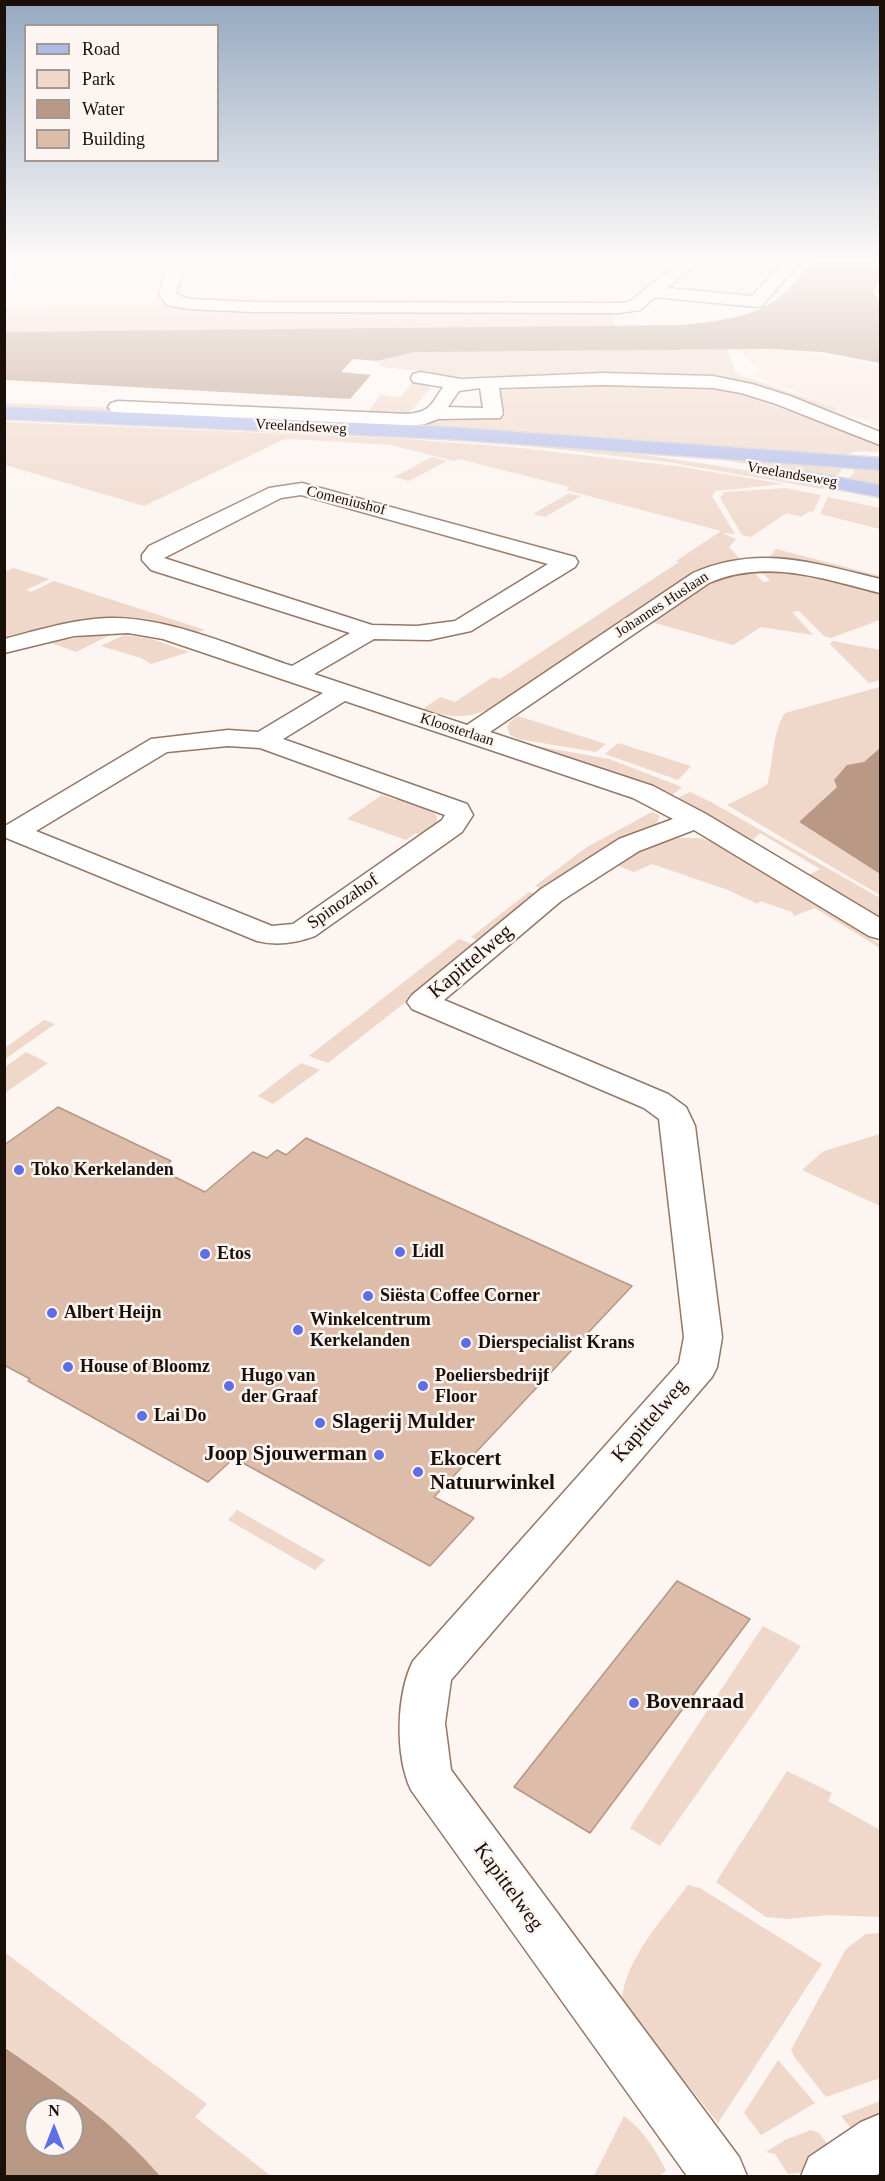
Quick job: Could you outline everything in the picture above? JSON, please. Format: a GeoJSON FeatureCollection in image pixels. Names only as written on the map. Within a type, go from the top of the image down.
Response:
{"type":"FeatureCollection","features":[{"type":"Feature","properties":{"kind":"main road","name":"Vreelandseweg"},"geometry":{"type":"LineString","coordinates":[[4,413],[387,430],[880,464]]}},
{"type":"Feature","properties":{"kind":"main road","name":"Vreelandseweg"},"geometry":{"type":"LineString","coordinates":[[597,444],[758,469],[877,491]]}},
{"type":"Feature","properties":{"kind":"street"},"geometry":{"type":"LineString","coordinates":[[420,378],[474,383],[603,379],[713,382],[745,388],[783,400],[880,439]]}},
{"type":"Feature","properties":{"kind":"street"},"geometry":{"type":"LineString","coordinates":[[118,407],[407,420],[425,418],[435,412],[449,390],[474,383]]}},
{"type":"Feature","properties":{"kind":"street"},"geometry":{"type":"LineString","coordinates":[[435,412],[493,414],[474,383]]}},
{"type":"Feature","properties":{"kind":"street"},"geometry":{"type":"LineString","coordinates":[[465,413],[474,383]]}},
{"type":"Feature","properties":{"kind":"street","name":"Comeniushof"},"geometry":{"type":"LineString","coordinates":[[294,675],[370,632],[387,633],[462,626],[567,562],[302,489],[276,492],[157,551],[152,556],[159,565],[370,632]]}},
{"type":"Feature","properties":{"kind":"street","name":"Johannes Huslaan"},"geometry":{"type":"LineString","coordinates":[[470,734],[701,578],[717,571],[744,565],[777,565],[880,586]]}},
{"type":"Feature","properties":{"kind":"street","name":"Kloosterlaan"},"geometry":{"type":"LineString","coordinates":[[4,646],[77,628],[127,626],[147,628],[294,675],[643,792],[696,820],[880,930]]}},
{"type":"Feature","properties":{"kind":"street"},"geometry":{"type":"LineString","coordinates":[[263,740],[342,692]]}},
{"type":"Feature","properties":{"kind":"street","name":"Spinozahof"},"geometry":{"type":"LineString","coordinates":[[228,738],[263,740],[457,810],[459,815],[453,826],[304,930],[281,935],[268,935],[10,835],[160,745],[228,738]]}},
{"type":"Feature","properties":{"kind":"street","name":"Kapittelweg"},"geometry":{"type":"LineString","coordinates":[[696,820],[629,844],[551,895],[423,1002],[656,1101],[674,1114],[678,1126],[684,1170],[703,1337],[698,1367],[429,1674],[422,1723],[428,1776],[720,2176]]}},
{"type":"Feature","properties":{"kind":"street"},"geometry":{"type":"LineString","coordinates":[[828,2176],[880,2141]]}},
{"type":"Feature","properties":{"kind":"shaded area"},"geometry":{"type":"Polygon","coordinates":[[[753,364],[880,365],[880,427],[858,417],[836,415],[805,401],[812,398],[752,375],[760,372],[753,364]]]}},
{"type":"Feature","properties":{"kind":"green space"},"geometry":{"type":"Polygon","coordinates":[[[379,364],[732,364],[735,371],[740,375],[836,408],[832,415],[787,398],[633,376],[440,377],[406,417],[366,415],[380,395],[400,397],[418,377],[425,377],[429,372],[383,367],[379,364]]]}},
{"type":"Feature","properties":{"kind":"green space"},"geometry":{"type":"Polygon","coordinates":[[[628,381],[716,387],[735,392],[880,444],[880,452],[856,452],[844,458],[5,409],[5,403],[433,422],[440,416],[506,417],[496,384],[628,381]]]}},
{"type":"Feature","properties":{"kind":"green space"},"geometry":{"type":"Polygon","coordinates":[[[5,422],[405,439],[512,447],[677,466],[784,484],[715,491],[712,496],[735,534],[722,533],[736,539],[729,547],[743,562],[493,710],[456,716],[423,709],[440,697],[455,702],[493,677],[500,679],[679,562],[676,561],[721,531],[566,490],[570,487],[459,459],[454,461],[391,445],[291,439],[283,440],[144,506],[5,465],[5,422]]]}},
{"type":"Feature","properties":{"kind":"green space"},"geometry":{"type":"Polygon","coordinates":[[[88,422],[334,431],[519,442],[642,455],[827,484],[822,489],[667,462],[503,443],[88,422]]]}},
{"type":"Feature","properties":{"kind":"green space"},"geometry":{"type":"Polygon","coordinates":[[[700,456],[843,464],[841,471],[833,479],[700,456]]]}},
{"type":"Feature","properties":{"kind":"green space"},"geometry":{"type":"Polygon","coordinates":[[[432,457],[447,461],[409,481],[394,477],[432,457]]]}},
{"type":"Feature","properties":{"kind":"green space"},"geometry":{"type":"Polygon","coordinates":[[[856,465],[880,467],[880,488],[845,481],[854,473],[856,465]]]}},
{"type":"Feature","properties":{"kind":"green space"},"geometry":{"type":"Polygon","coordinates":[[[785,488],[821,495],[813,512],[810,511],[801,517],[787,513],[751,537],[742,535],[720,498],[724,492],[785,488]]]}},
{"type":"Feature","properties":{"kind":"green space"},"geometry":{"type":"Polygon","coordinates":[[[569,493],[581,496],[545,517],[533,514],[569,493]]]}},
{"type":"Feature","properties":{"kind":"green space"},"geometry":{"type":"Polygon","coordinates":[[[828,497],[880,508],[880,529],[820,514],[828,497]]]}},
{"type":"Feature","properties":{"kind":"green space"},"geometry":{"type":"Polygon","coordinates":[[[776,549],[880,576],[880,581],[768,559],[776,549]]]}},
{"type":"Feature","properties":{"kind":"green space"},"geometry":{"type":"Polygon","coordinates":[[[13,568],[49,579],[26,590],[31,592],[54,581],[205,630],[191,632],[147,619],[111,617],[75,621],[5,638],[5,572],[13,568]]]}},
{"type":"Feature","properties":{"kind":"green space"},"geometry":{"type":"Polygon","coordinates":[[[750,568],[763,582],[770,581],[758,568],[801,571],[880,589],[880,620],[831,638],[824,636],[799,611],[792,612],[813,635],[761,627],[733,645],[648,621],[708,580],[750,568]]]}},
{"type":"Feature","properties":{"kind":"green space"},"geometry":{"type":"Polygon","coordinates":[[[112,634],[76,652],[51,643],[84,636],[112,634]]]}},
{"type":"Feature","properties":{"kind":"green space"},"geometry":{"type":"Polygon","coordinates":[[[124,635],[151,639],[189,652],[151,664],[141,658],[101,646],[124,635]]]}},
{"type":"Feature","properties":{"kind":"green space"},"geometry":{"type":"Polygon","coordinates":[[[833,641],[880,650],[880,680],[869,683],[830,644],[833,641]]]}},
{"type":"Feature","properties":{"kind":"green space"},"geometry":{"type":"Polygon","coordinates":[[[880,687],[880,748],[799,822],[880,874],[880,895],[727,805],[767,785],[775,738],[785,713],[880,687]]]}},
{"type":"Feature","properties":{"kind":"green space"},"geometry":{"type":"Polygon","coordinates":[[[518,716],[606,744],[596,752],[518,739],[510,735],[507,727],[518,716]]]}},
{"type":"Feature","properties":{"kind":"green space"},"geometry":{"type":"Polygon","coordinates":[[[514,742],[609,759],[682,787],[672,795],[637,781],[514,742]]]}},
{"type":"Feature","properties":{"kind":"green space"},"geometry":{"type":"Polygon","coordinates":[[[618,743],[691,766],[678,780],[605,754],[618,743]]]}},
{"type":"Feature","properties":{"kind":"green space"},"geometry":{"type":"Polygon","coordinates":[[[690,792],[880,898],[880,916],[809,875],[820,869],[760,833],[753,840],[678,798],[690,792]]]}},
{"type":"Feature","properties":{"kind":"green space"},"geometry":{"type":"Polygon","coordinates":[[[382,795],[396,800],[399,798],[429,809],[437,816],[437,822],[420,835],[416,833],[406,840],[347,819],[382,795]]]}},
{"type":"Feature","properties":{"kind":"green space"},"geometry":{"type":"Polygon","coordinates":[[[652,812],[660,816],[655,827],[601,850],[547,891],[535,886],[587,847],[652,812]]]}},
{"type":"Feature","properties":{"kind":"green space"},"geometry":{"type":"Polygon","coordinates":[[[675,838],[699,838],[715,843],[880,944],[880,948],[815,908],[794,916],[792,912],[760,901],[758,904],[728,890],[652,864],[634,872],[613,864],[642,849],[675,838]]]}},
{"type":"Feature","properties":{"kind":"green space"},"geometry":{"type":"Polygon","coordinates":[[[529,892],[539,896],[481,942],[471,937],[529,892]]]}},
{"type":"Feature","properties":{"kind":"green space"},"geometry":{"type":"Polygon","coordinates":[[[459,939],[477,946],[328,1063],[309,1056],[459,939]]]}},
{"type":"Feature","properties":{"kind":"green space"},"geometry":{"type":"Polygon","coordinates":[[[44,1020],[55,1024],[5,1059],[5,1048],[44,1020]]]}},
{"type":"Feature","properties":{"kind":"green space"},"geometry":{"type":"Polygon","coordinates":[[[26,1052],[48,1063],[5,1093],[5,1067],[26,1052]]]}},
{"type":"Feature","properties":{"kind":"green space"},"geometry":{"type":"Polygon","coordinates":[[[301,1063],[320,1070],[273,1104],[258,1096],[301,1063]]]}},
{"type":"Feature","properties":{"kind":"green space"},"geometry":{"type":"Polygon","coordinates":[[[880,1134],[880,1206],[802,1170],[824,1151],[880,1134]]]}},
{"type":"Feature","properties":{"kind":"green space"},"geometry":{"type":"Polygon","coordinates":[[[237,1510],[325,1560],[315,1570],[228,1520],[237,1510]]]}},
{"type":"Feature","properties":{"kind":"green space"},"geometry":{"type":"Polygon","coordinates":[[[763,1626],[801,1646],[660,1846],[630,1828],[763,1626]]]}},
{"type":"Feature","properties":{"kind":"green space"},"geometry":{"type":"Polygon","coordinates":[[[787,1771],[832,1793],[828,1801],[880,1830],[880,1917],[828,1915],[788,1919],[766,1917],[716,1882],[787,1771]]]}},
{"type":"Feature","properties":{"kind":"green space"},"geometry":{"type":"Polygon","coordinates":[[[688,1885],[700,1888],[822,1964],[718,2123],[622,2002],[629,1971],[646,1940],[688,1885]]]}},
{"type":"Feature","properties":{"kind":"green space"},"geometry":{"type":"Polygon","coordinates":[[[880,1933],[880,2078],[826,2097],[791,2050],[846,1949],[866,1934],[880,1933]]]}},
{"type":"Feature","properties":{"kind":"green space"},"geometry":{"type":"Polygon","coordinates":[[[4,1952],[207,2104],[195,2117],[271,2176],[160,2176],[125,2139],[84,2105],[84,2097],[74,2097],[5,2047],[4,1952]]]}},
{"type":"Feature","properties":{"kind":"green space"},"geometry":{"type":"Polygon","coordinates":[[[778,2060],[815,2103],[761,2135],[744,2113],[778,2060]]]}},
{"type":"Feature","properties":{"kind":"green space"},"geometry":{"type":"Polygon","coordinates":[[[880,2101],[880,2125],[860,2139],[841,2116],[880,2101]]]}},
{"type":"Feature","properties":{"kind":"green space"},"geometry":{"type":"Polygon","coordinates":[[[624,2116],[643,2134],[658,2156],[666,2171],[659,2176],[594,2176],[624,2116]]]}},
{"type":"Feature","properties":{"kind":"green space"},"geometry":{"type":"Polygon","coordinates":[[[811,2130],[819,2133],[836,2156],[805,2172],[788,2174],[775,2154],[766,2152],[785,2140],[811,2130]]]}},
{"type":"Feature","properties":{"kind":"water"},"geometry":{"type":"Polygon","coordinates":[[[5,364],[349,364],[341,372],[371,375],[350,399],[5,380],[5,364]]]}},
{"type":"Feature","properties":{"kind":"water"},"geometry":{"type":"Polygon","coordinates":[[[880,748],[880,874],[799,822],[837,787],[834,780],[847,765],[864,762],[880,748]]]}},
{"type":"Feature","properties":{"kind":"water"},"geometry":{"type":"Polygon","coordinates":[[[4,2047],[74,2097],[24,2097],[24,2157],[84,2157],[84,2105],[125,2139],[160,2176],[5,2176],[4,2047]]]}},
{"type":"Feature","properties":{"kind":"building","name":"Winkelcentrum Kerkelanden"},"geometry":{"type":"Polygon","coordinates":[[[58,1107],[171,1161],[161,1170],[205,1192],[253,1152],[267,1158],[277,1150],[286,1155],[306,1138],[632,1286],[434,1497],[474,1518],[430,1566],[234,1458],[208,1482],[28,1381],[30,1379],[4,1365],[4,1145],[58,1107]]]}},
{"type":"Feature","properties":{"kind":"building","name":"Bovenraad"},"geometry":{"type":"Polygon","coordinates":[[[677,1581],[750,1619],[590,1833],[514,1787],[677,1581]]]}},
{"type":"Feature","properties":{"kind":"place","name":"Toko Kerkelanden"},"geometry":{"type":"Point","coordinates":[19,1170]}},
{"type":"Feature","properties":{"kind":"place","name":"Lidl"},"geometry":{"type":"Point","coordinates":[400,1252]}},
{"type":"Feature","properties":{"kind":"place","name":"Etos"},"geometry":{"type":"Point","coordinates":[205,1254]}},
{"type":"Feature","properties":{"kind":"place","name":"Siësta Coffee Corner"},"geometry":{"type":"Point","coordinates":[368,1296]}},
{"type":"Feature","properties":{"kind":"place","name":"Albert Heijn"},"geometry":{"type":"Point","coordinates":[52,1313]}},
{"type":"Feature","properties":{"kind":"place","name":"Winkelcentrum Kerkelanden"},"geometry":{"type":"Point","coordinates":[298,1330]}},
{"type":"Feature","properties":{"kind":"place","name":"Dierspecialist Krans"},"geometry":{"type":"Point","coordinates":[466,1343]}},
{"type":"Feature","properties":{"kind":"place","name":"House of Bloomz"},"geometry":{"type":"Point","coordinates":[68,1367]}},
{"type":"Feature","properties":{"kind":"place","name":"Hugo van der Graaf"},"geometry":{"type":"Point","coordinates":[229,1386]}},
{"type":"Feature","properties":{"kind":"place","name":"Poeliersbedrijf Floor"},"geometry":{"type":"Point","coordinates":[423,1386]}},
{"type":"Feature","properties":{"kind":"place","name":"Lai Do"},"geometry":{"type":"Point","coordinates":[142,1416]}},
{"type":"Feature","properties":{"kind":"place","name":"Slagerij Mulder"},"geometry":{"type":"Point","coordinates":[320,1423]}},
{"type":"Feature","properties":{"kind":"place","name":"Joop Sjouwerman"},"geometry":{"type":"Point","coordinates":[379,1455]}},
{"type":"Feature","properties":{"kind":"place","name":"Ekocert Natuurwinkel"},"geometry":{"type":"Point","coordinates":[418,1472]}},
{"type":"Feature","properties":{"kind":"place","name":"Bovenraad"},"geometry":{"type":"Point","coordinates":[634,1703]}}]}
